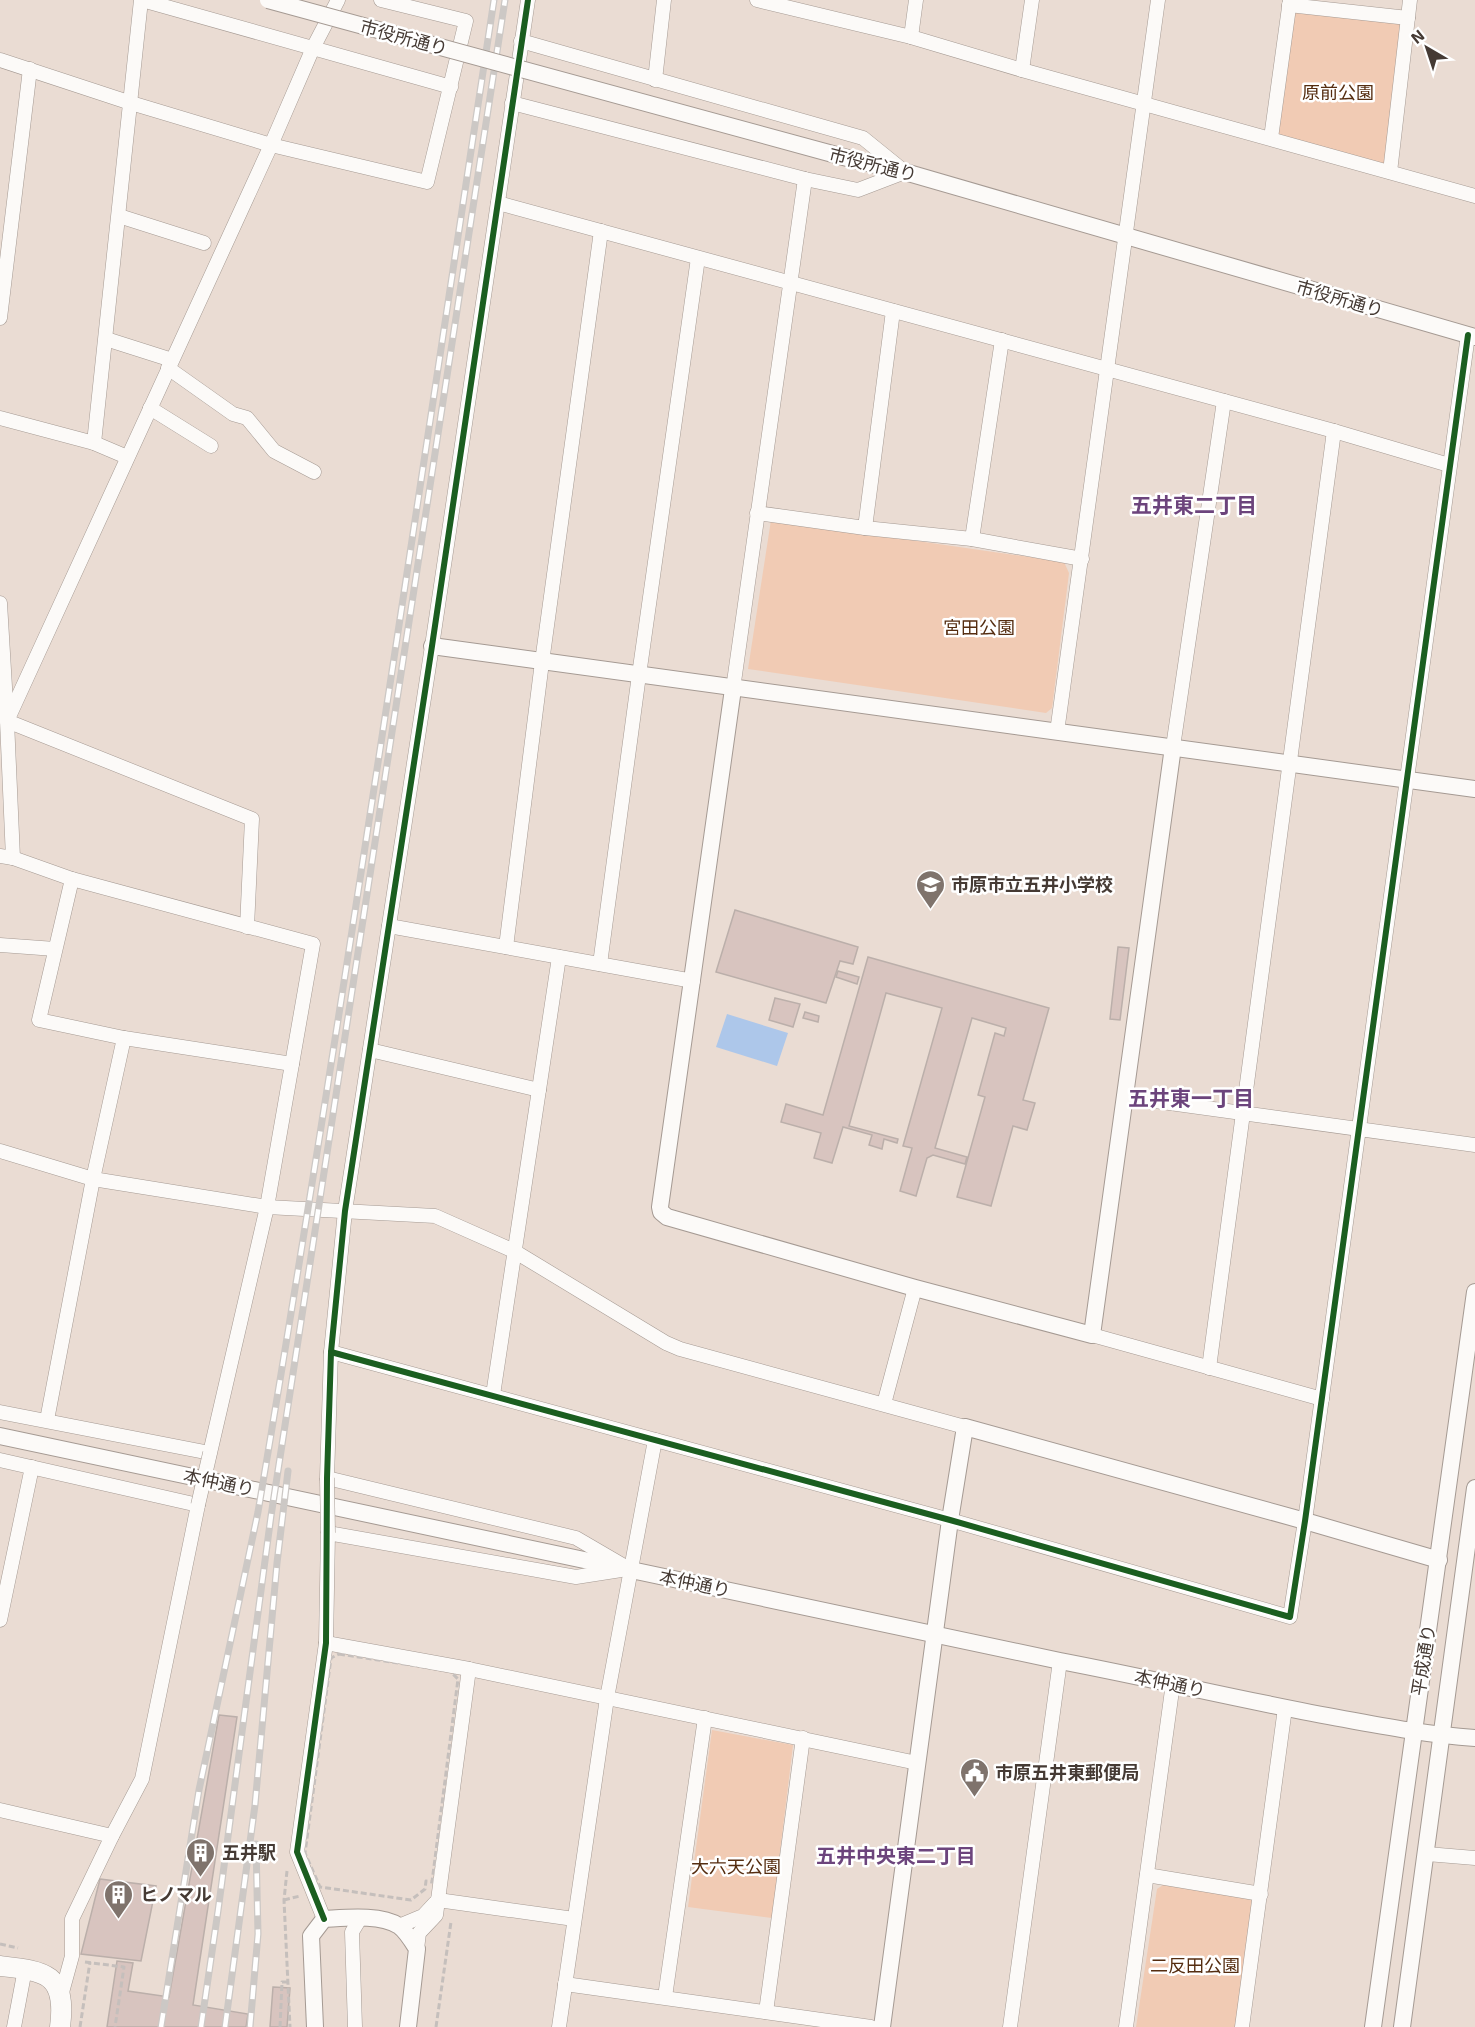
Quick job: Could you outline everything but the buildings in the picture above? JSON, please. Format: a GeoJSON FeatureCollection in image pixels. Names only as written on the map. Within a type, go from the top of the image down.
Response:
{"type":"FeatureCollection","features":[{"type":"Feature","properties":{"kind":"main road"},"geometry":{"type":"LineString","coordinates":[[0,1966],[37,1970],[56,1984],[61,1996],[60,2027]]}},
{"type":"Feature","properties":{"kind":"street"},"geometry":{"type":"LineString","coordinates":[[94,443],[142,0],[451,87]]}},
{"type":"Feature","properties":{"kind":"street","name":"市役所通り"},"geometry":{"type":"LineString","coordinates":[[268,0],[905,172],[1471,336]]}},
{"type":"Feature","properties":{"kind":"street"},"geometry":{"type":"LineString","coordinates":[[7,721],[271,145],[313,48],[338,0]]}},
{"type":"Feature","properties":{"kind":"street"},"geometry":{"type":"LineString","coordinates":[[0,60],[131,103],[271,145],[427,182],[466,21],[381,0]]}},
{"type":"Feature","properties":{"kind":"street"},"geometry":{"type":"LineString","coordinates":[[324,1919],[297,1852],[326,1642],[327,1478],[331,1352],[345,1211],[528,0]]}},
{"type":"Feature","properties":{"kind":"street"},"geometry":{"type":"LineString","coordinates":[[655,80],[664,0]]}},
{"type":"Feature","properties":{"kind":"street"},"geometry":{"type":"LineString","coordinates":[[757,0],[911,38],[1475,196]]}},
{"type":"Feature","properties":{"kind":"street"},"geometry":{"type":"LineString","coordinates":[[911,38],[916,0]]}},
{"type":"Feature","properties":{"kind":"street"},"geometry":{"type":"LineString","coordinates":[[1022,70],[1032,0]]}},
{"type":"Feature","properties":{"kind":"street"},"geometry":{"type":"LineString","coordinates":[[1057,732],[1158,0]]}},
{"type":"Feature","properties":{"kind":"street"},"geometry":{"type":"LineString","coordinates":[[1390,172],[1410,0]]}},
{"type":"Feature","properties":{"kind":"street"},"geometry":{"type":"LineString","coordinates":[[1271,138],[1289,3],[1408,18]]}},
{"type":"Feature","properties":{"kind":"street"},"geometry":{"type":"LineString","coordinates":[[522,41],[863,138],[905,172]]}},
{"type":"Feature","properties":{"kind":"street"},"geometry":{"type":"LineString","coordinates":[[0,318],[30,69]]}},
{"type":"Feature","properties":{"kind":"street"},"geometry":{"type":"LineString","coordinates":[[512,104],[805,179],[858,190],[905,172]]}},
{"type":"Feature","properties":{"kind":"street"},"geometry":{"type":"LineString","coordinates":[[805,179],[661,1212],[667,1217],[915,1288],[1322,1399]]}},
{"type":"Feature","properties":{"kind":"street"},"geometry":{"type":"LineString","coordinates":[[498,203],[1334,431],[1449,465]]}},
{"type":"Feature","properties":{"kind":"street"},"geometry":{"type":"LineString","coordinates":[[119,216],[204,243]]}},
{"type":"Feature","properties":{"kind":"street"},"geometry":{"type":"LineString","coordinates":[[506,947],[601,231]]}},
{"type":"Feature","properties":{"kind":"street"},"geometry":{"type":"LineString","coordinates":[[600,964],[698,258]]}},
{"type":"Feature","properties":{"kind":"street"},"geometry":{"type":"LineString","coordinates":[[865,528],[894,311]]}},
{"type":"Feature","properties":{"kind":"street"},"geometry":{"type":"LineString","coordinates":[[331,1352],[950,1520],[1290,1617],[1322,1399],[1449,465],[1471,336]]}},
{"type":"Feature","properties":{"kind":"street"},"geometry":{"type":"LineString","coordinates":[[106,339],[170,364],[233,414],[247,418],[274,451],[314,472]]}},
{"type":"Feature","properties":{"kind":"street"},"geometry":{"type":"LineString","coordinates":[[972,539],[1002,340]]}},
{"type":"Feature","properties":{"kind":"street"},"geometry":{"type":"LineString","coordinates":[[1092,1335],[1173,747],[1224,401]]}},
{"type":"Feature","properties":{"kind":"street"},"geometry":{"type":"LineString","coordinates":[[150,408],[212,446]]}},
{"type":"Feature","properties":{"kind":"street"},"geometry":{"type":"LineString","coordinates":[[0,418],[94,443],[127,457]]}},
{"type":"Feature","properties":{"kind":"street"},"geometry":{"type":"LineString","coordinates":[[1209,1368],[1334,431]]}},
{"type":"Feature","properties":{"kind":"street"},"geometry":{"type":"LineString","coordinates":[[757,513],[865,528],[972,539],[1082,559]]}},
{"type":"Feature","properties":{"kind":"street"},"geometry":{"type":"LineString","coordinates":[[0,603],[7,721],[6,857],[72,879],[313,944],[267,1207],[198,1505],[141,1779],[72,1919],[72,1956],[61,1996]]}},
{"type":"Feature","properties":{"kind":"street"},"geometry":{"type":"LineString","coordinates":[[432,646],[1475,789]]}},
{"type":"Feature","properties":{"kind":"street"},"geometry":{"type":"LineString","coordinates":[[7,721],[252,819],[247,927]]}},
{"type":"Feature","properties":{"kind":"street"},"geometry":{"type":"LineString","coordinates":[[72,879],[39,1020],[124,1038],[292,1064]]}},
{"type":"Feature","properties":{"kind":"street"},"geometry":{"type":"LineString","coordinates":[[389,927],[693,981]]}},
{"type":"Feature","properties":{"kind":"street"},"geometry":{"type":"LineString","coordinates":[[0,945],[55,949]]}},
{"type":"Feature","properties":{"kind":"street"},"geometry":{"type":"LineString","coordinates":[[493,1395],[559,957]]}},
{"type":"Feature","properties":{"kind":"street"},"geometry":{"type":"LineString","coordinates":[[46,1420],[93,1179],[124,1038]]}},
{"type":"Feature","properties":{"kind":"street"},"geometry":{"type":"LineString","coordinates":[[370,1050],[538,1090]]}},
{"type":"Feature","properties":{"kind":"street"},"geometry":{"type":"LineString","coordinates":[[1126,1096],[1475,1145]]}},
{"type":"Feature","properties":{"kind":"street"},"geometry":{"type":"LineString","coordinates":[[0,1151],[93,1179],[267,1207],[435,1216],[514,1251],[666,1343],[680,1349],[1439,1560]]}},
{"type":"Feature","properties":{"kind":"street"},"geometry":{"type":"LineString","coordinates":[[884,1404],[915,1288]]}},
{"type":"Feature","properties":{"kind":"street","name":"平成通り"},"geometry":{"type":"LineString","coordinates":[[1373,2027],[1412,1731],[1439,1560],[1475,1292]]}},
{"type":"Feature","properties":{"kind":"street"},"geometry":{"type":"LineString","coordinates":[[0,1412],[210,1453]]}},
{"type":"Feature","properties":{"kind":"street"},"geometry":{"type":"LineString","coordinates":[[882,2027],[950,1520],[965,1427]]}},
{"type":"Feature","properties":{"kind":"street","name":"本仲通り"},"geometry":{"type":"LineString","coordinates":[[0,1436],[1285,1708],[1442,1736],[1475,1738]]}},
{"type":"Feature","properties":{"kind":"street"},"geometry":{"type":"LineString","coordinates":[[559,2027],[607,1698],[655,1440]]}},
{"type":"Feature","properties":{"kind":"street"},"geometry":{"type":"LineString","coordinates":[[0,1460],[198,1505]]}},
{"type":"Feature","properties":{"kind":"street"},"geometry":{"type":"LineString","coordinates":[[0,1620],[3,1592],[32,1467]]}},
{"type":"Feature","properties":{"kind":"street"},"geometry":{"type":"LineString","coordinates":[[327,1478],[576,1538],[630,1569]]}},
{"type":"Feature","properties":{"kind":"street","name":"平成通り"},"geometry":{"type":"LineString","coordinates":[[1402,2027],[1475,1488]]}},
{"type":"Feature","properties":{"kind":"street"},"geometry":{"type":"LineString","coordinates":[[328,1533],[576,1577],[630,1569]]}},
{"type":"Feature","properties":{"kind":"street"},"geometry":{"type":"LineString","coordinates":[[326,1642],[469,1669],[917,1764]]}},
{"type":"Feature","properties":{"kind":"street"},"geometry":{"type":"LineString","coordinates":[[1010,2027],[1060,1661]]}},
{"type":"Feature","properties":{"kind":"street"},"geometry":{"type":"LineString","coordinates":[[408,2027],[419,1933],[436,1915],[469,1669]]}},
{"type":"Feature","properties":{"kind":"street"},"geometry":{"type":"LineString","coordinates":[[1126,2027],[1173,1683]]}},
{"type":"Feature","properties":{"kind":"street"},"geometry":{"type":"LineString","coordinates":[[1242,2027],[1262,1894],[1285,1708]]}},
{"type":"Feature","properties":{"kind":"street"},"geometry":{"type":"LineString","coordinates":[[665,1997],[705,1718]]}},
{"type":"Feature","properties":{"kind":"street"},"geometry":{"type":"LineString","coordinates":[[766,2013],[802,1738]]}},
{"type":"Feature","properties":{"kind":"street"},"geometry":{"type":"LineString","coordinates":[[0,1810],[112,1836]]}},
{"type":"Feature","properties":{"kind":"street"},"geometry":{"type":"LineString","coordinates":[[1427,1854],[1475,1858]]}},
{"type":"Feature","properties":{"kind":"street"},"geometry":{"type":"LineString","coordinates":[[1147,1875],[1262,1894]]}},
{"type":"Feature","properties":{"kind":"street"},"geometry":{"type":"LineString","coordinates":[[438,1900],[574,1919]]}},
{"type":"Feature","properties":{"kind":"street"},"geometry":{"type":"LineString","coordinates":[[399,1926],[423,1916],[438,1900]]}},
{"type":"Feature","properties":{"kind":"street"},"geometry":{"type":"LineString","coordinates":[[355,2027],[352,1932],[361,1917]]}},
{"type":"Feature","properties":{"kind":"street"},"geometry":{"type":"LineString","coordinates":[[315,2027],[311,1936],[324,1919],[361,1917],[399,1926],[417,1949]]}},
{"type":"Feature","properties":{"kind":"street"},"geometry":{"type":"LineString","coordinates":[[14,2027],[24,1969]]}},
{"type":"Feature","properties":{"kind":"street"},"geometry":{"type":"LineString","coordinates":[[565,1984],[871,2027]]}},
{"type":"Feature","properties":{"kind":"path"},"geometry":{"type":"LineString","coordinates":[[339,1653],[450,1671],[458,1679],[432,1882],[426,1881],[424,1889],[411,1900],[320,1887],[305,1853],[331,1658],[339,1653]]}},
{"type":"Feature","properties":{"kind":"path"},"geometry":{"type":"LineString","coordinates":[[284,1900],[302,1895]]}},
{"type":"Feature","properties":{"kind":"path"},"geometry":{"type":"LineString","coordinates":[[430,2026],[436,2026],[451,1922]]}},
{"type":"Feature","properties":{"kind":"path"},"geometry":{"type":"LineString","coordinates":[[83,1962],[124,1967],[115,2027]]}},
{"type":"Feature","properties":{"kind":"path"},"geometry":{"type":"LineString","coordinates":[[80,2027],[90,1962]]}},
{"type":"Feature","properties":{"kind":"path"},"geometry":{"type":"LineString","coordinates":[[280,2027],[282,1982],[288,1982]]}},
{"type":"Feature","properties":{"kind":"green space","name":"原前公園"},"geometry":{"type":"Polygon","coordinates":[[[1289,5],[1408,18],[1390,172],[1271,138],[1289,5]]]}},
{"type":"Feature","properties":{"kind":"green space","name":"宮田公園"},"geometry":{"type":"Polygon","coordinates":[[[771,520],[1064,562],[1069,573],[1052,708],[1046,713],[748,669],[771,520]]]}},
{"type":"Feature","properties":{"kind":"green space","name":"大六天公園"},"geometry":{"type":"Polygon","coordinates":[[[712,1730],[793,1745],[772,1918],[688,1907],[712,1730]]]}},
{"type":"Feature","properties":{"kind":"green space","name":"二反田公園"},"geometry":{"type":"Polygon","coordinates":[[[1166,1883],[1249,1897],[1253,1903],[1237,2027],[1136,2027],[1157,1889],[1166,1883]]]}},
{"type":"Feature","properties":{"kind":"water"},"geometry":{"type":"Polygon","coordinates":[[[727,1014],[788,1033],[777,1066],[716,1047],[727,1014]]]}},
{"type":"Feature","properties":{"kind":"railway"},"geometry":{"type":"LineString","coordinates":[[161,2027],[199,1790],[258,1512],[320,1134],[494,0]]}},
{"type":"Feature","properties":{"kind":"railway"},"geometry":{"type":"LineString","coordinates":[[201,2027],[271,1516],[505,0]]}},
{"type":"Feature","properties":{"kind":"railway"},"geometry":{"type":"LineString","coordinates":[[225,2027],[255,1805],[277,1563],[288,1471]]}},
{"type":"Feature","properties":{"kind":"railway"},"geometry":{"type":"LineString","coordinates":[[250,2027],[258,1934],[256,1844]]}},
{"type":"Feature","properties":{"kind":"cycle path"},"geometry":{"type":"LineString","coordinates":[[324,1919],[297,1852],[326,1643],[327,1478],[331,1352],[345,1211],[528,0]]}},
{"type":"Feature","properties":{"kind":"cycle path"},"geometry":{"type":"LineString","coordinates":[[331,1352],[950,1520],[1290,1617],[1468,335]]}},
{"type":"Feature","properties":{"kind":"place","name":"市原市立五井小学校"},"geometry":{"type":"Point","coordinates":[930,910]}},
{"type":"Feature","properties":{"kind":"place","name":"市原五井東郵便局"},"geometry":{"type":"Point","coordinates":[974,1798]}},
{"type":"Feature","properties":{"kind":"place","name":"五井駅"},"geometry":{"type":"Point","coordinates":[201,1878]}},
{"type":"Feature","properties":{"kind":"place","name":"ヒノマル"},"geometry":{"type":"Point","coordinates":[119,1920]}},
{"type":"Feature","properties":{"kind":"district","name":"五井東二丁目"},"geometry":{"type":"Point","coordinates":[1194,504]}},
{"type":"Feature","properties":{"kind":"district","name":"五井東一丁目"},"geometry":{"type":"Point","coordinates":[1191,1097]}},
{"type":"Feature","properties":{"kind":"district","name":"五井中央東二丁目"},"geometry":{"type":"Point","coordinates":[896,1855]}}]}
